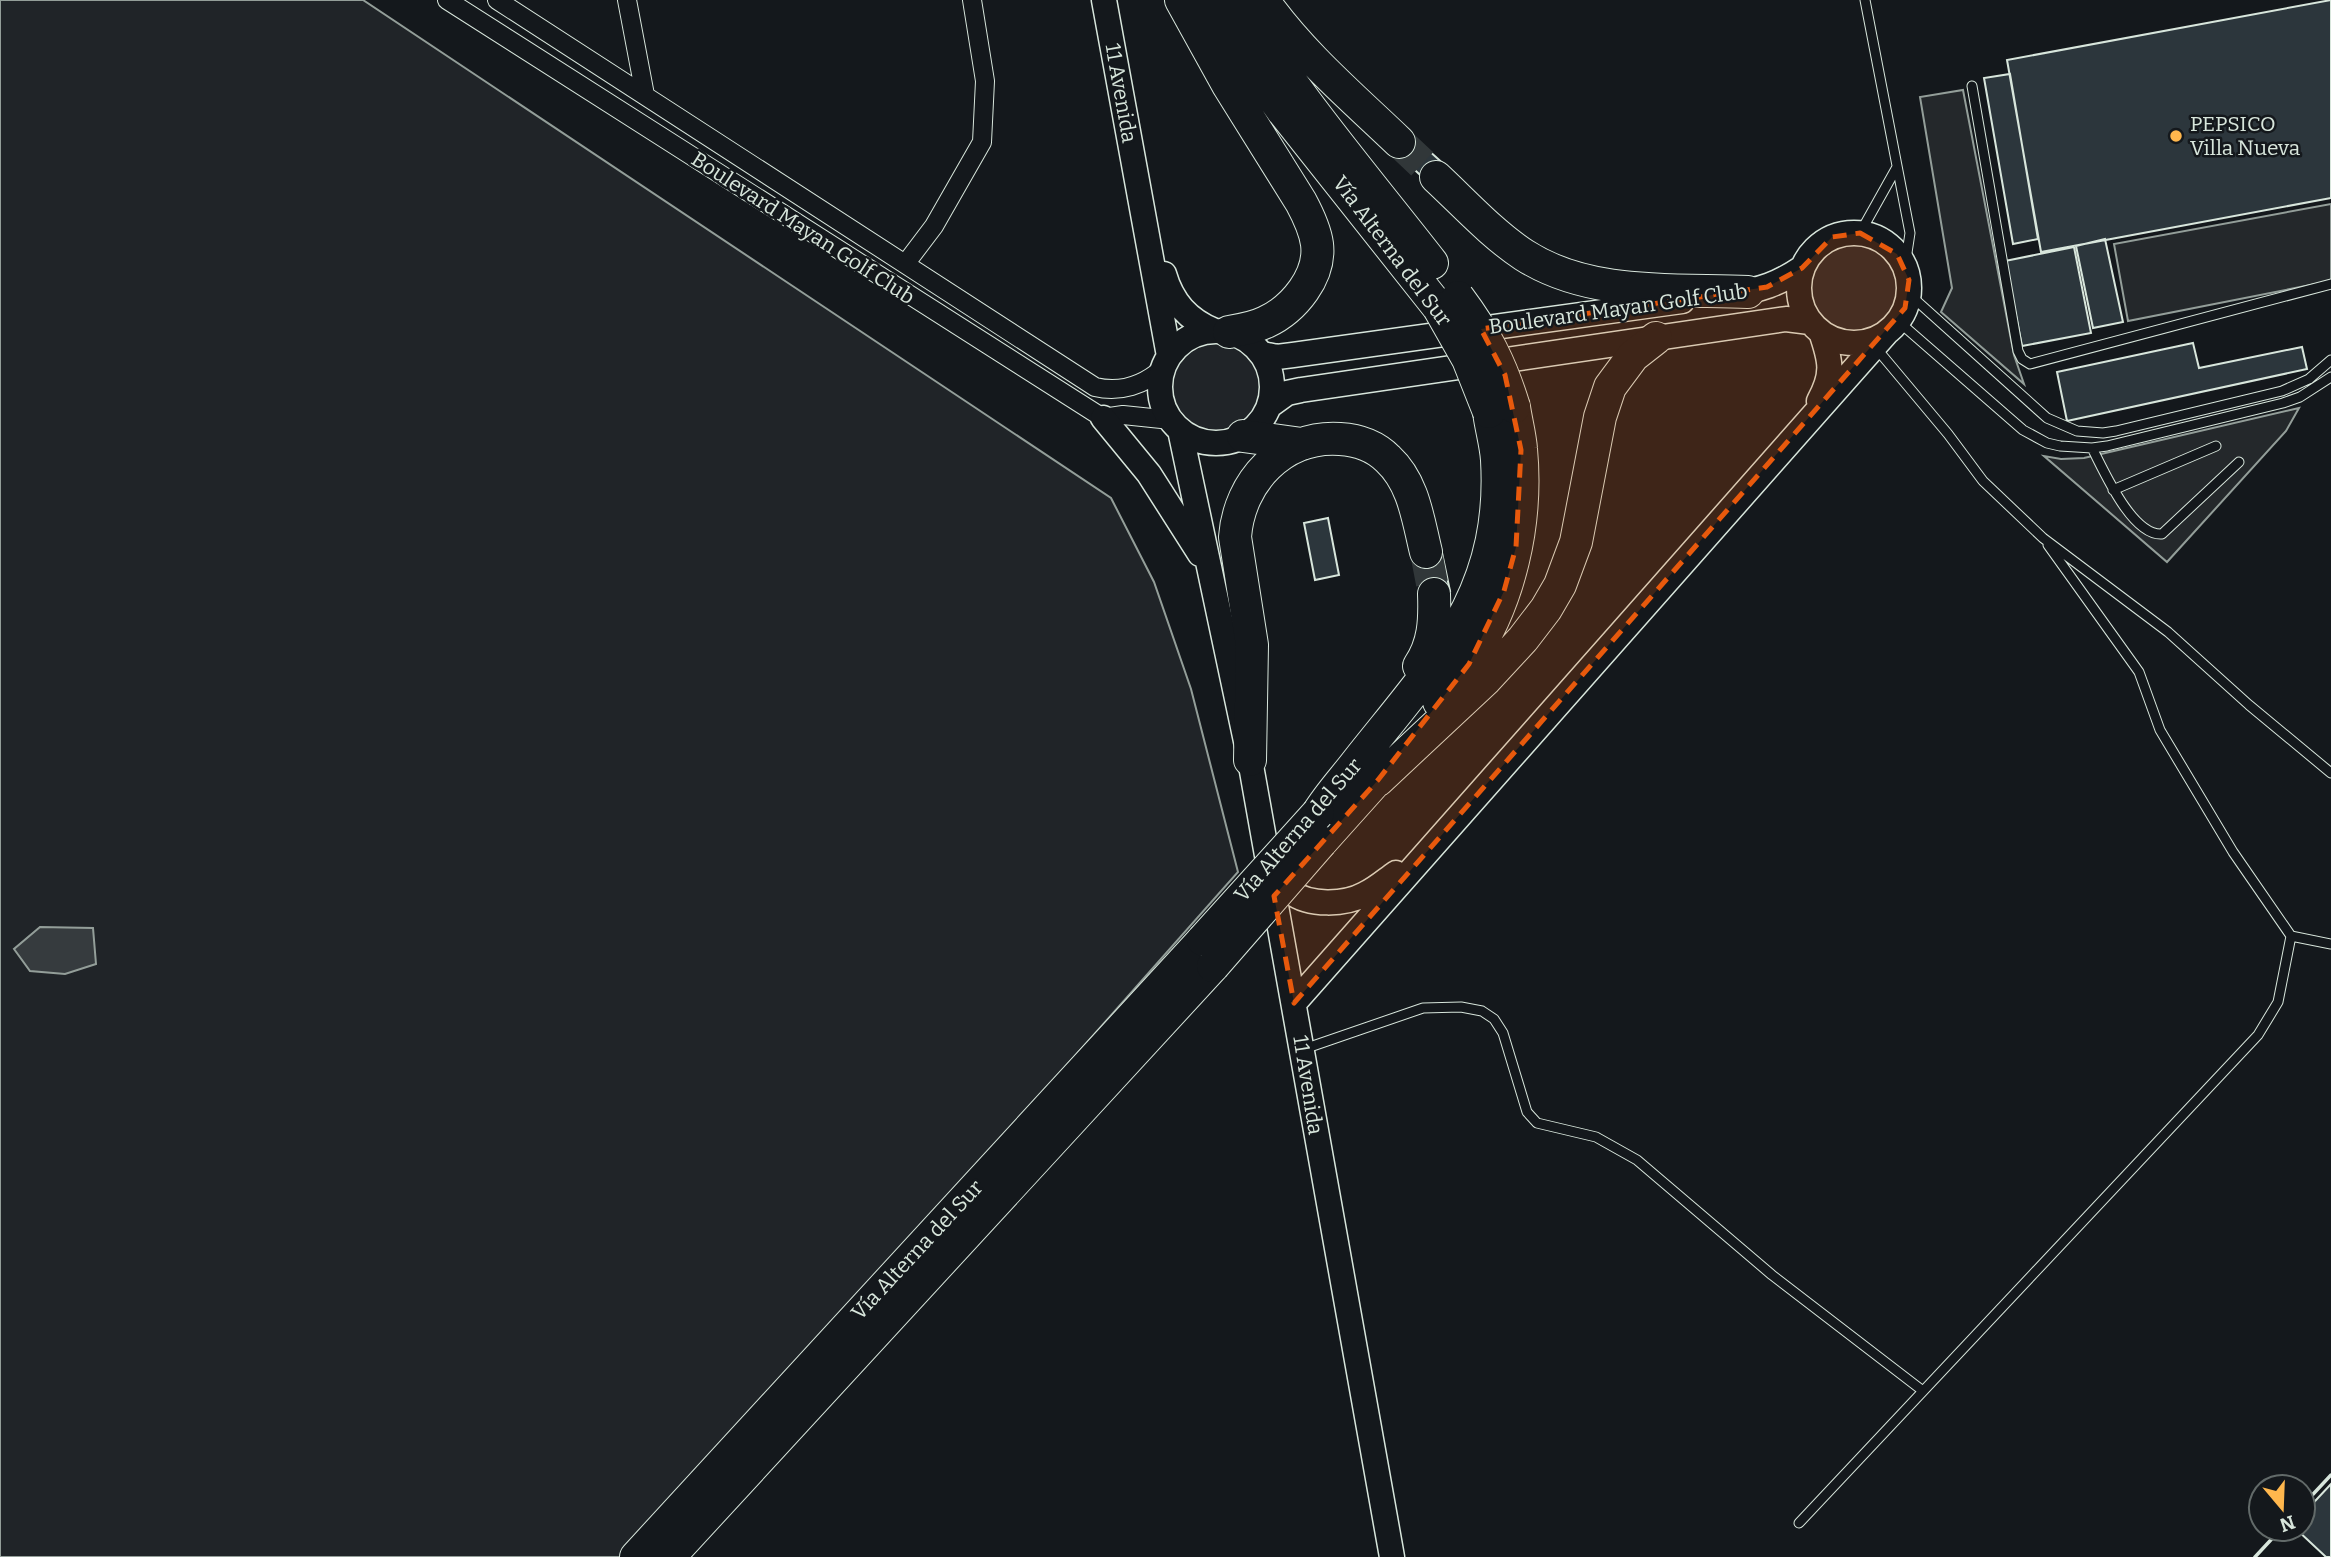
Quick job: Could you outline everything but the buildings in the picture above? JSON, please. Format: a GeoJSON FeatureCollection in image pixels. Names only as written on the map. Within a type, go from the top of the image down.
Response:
{"type":"FeatureCollection","features":[{"type":"Feature","properties":{"kind":"highway"},"geometry":{"type":"LineString","coordinates":[[1181,0],[1228,85],[1301,202],[1317,244],[1314,268],[1299,296],[1290,306],[1266,322],[1222,332]]}},
{"type":"Feature","properties":{"kind":"highway","name":"Vía Alterna del Sur"},"geometry":{"type":"LineString","coordinates":[[669,1557],[1208,953],[1322,818],[1449,646],[1477,593],[1492,546],[1497,498],[1497,457],[1504,375],[1493,348],[1479,326],[1448,302],[1282,110],[1208,0]]}},
{"type":"Feature","properties":{"kind":"highway","name":"Vía Alterna del Sur"},"geometry":{"type":"LineString","coordinates":[[1236,0],[1257,35],[1448,302]]}},
{"type":"Feature","properties":{"kind":"highway"},"geometry":{"type":"LineString","coordinates":[[1263,0],[1315,61],[1399,142]]}},
{"type":"Feature","properties":{"kind":"highway"},"geometry":{"type":"LineString","coordinates":[[1436,177],[1517,250],[1570,276],[1622,286],[1748,292]]}},
{"type":"Feature","properties":{"kind":"highway"},"geometry":{"type":"LineString","coordinates":[[1378,780],[1486,679],[1546,609],[1560,585],[1576,542],[1605,398],[1624,366],[1656,338]]}},
{"type":"Feature","properties":{"kind":"highway","name":"Vía Alterna del Sur"},"geometry":{"type":"LineString","coordinates":[[1322,818],[1378,780],[1468,664],[1504,591],[1516,547],[1521,503],[1521,450],[1501,410]]}},
{"type":"Feature","properties":{"kind":"highway"},"geometry":{"type":"LineString","coordinates":[[1250,760],[1252,646],[1237,557],[1236,521],[1250,486],[1260,472],[1276,458],[1318,439],[1353,440],[1380,452],[1398,470],[1411,493],[1426,552]]}},
{"type":"Feature","properties":{"kind":"highway"},"geometry":{"type":"LineString","coordinates":[[1230,440],[1302,444]]}},
{"type":"Feature","properties":{"kind":"highway"},"geometry":{"type":"LineString","coordinates":[[1322,818],[1426,656],[1435,616],[1434,594]]}},
{"type":"Feature","properties":{"kind":"highway","name":"Vía Alterna del Sur"},"geometry":{"type":"LineString","coordinates":[[636,1557],[1208,953]]}},
{"type":"Feature","properties":{"kind":"main road","name":"11 Avenida"},"geometry":{"type":"LineString","coordinates":[[1104,0],[1138,186],[1166,362]]}},
{"type":"Feature","properties":{"kind":"main road","name":"11 Avenida"},"geometry":{"type":"LineString","coordinates":[[1138,186],[1171,294],[1193,320],[1222,332]]}},
{"type":"Feature","properties":{"kind":"main road"},"geometry":{"type":"LineString","coordinates":[[1294,1003],[1887,333],[1905,308],[1909,280],[1905,266],[1897,254],[1874,236],[1846,233],[1826,241],[1809,255],[1802,268],[1798,282],[1799,296],[1803,310],[1829,355],[1831,372],[1827,388],[1807,423]]}},
{"type":"Feature","properties":{"kind":"main road","name":"Boulevard Mayan Golf Club"},"geometry":{"type":"LineString","coordinates":[[1262,354],[1277,357],[1293,355],[1748,292],[1781,282],[1802,268]]}},
{"type":"Feature","properties":{"kind":"main road","name":"Boulevard Mayan Golf Club"},"geometry":{"type":"LineString","coordinates":[[1269,406],[1287,393],[1301,390],[1786,319],[1815,327]]}},
{"type":"Feature","properties":{"kind":"main road"},"geometry":{"type":"LineString","coordinates":[[1815,327],[1833,340],[1854,343],[1876,339],[1887,333]]}},
{"type":"Feature","properties":{"kind":"main road"},"geometry":{"type":"LineString","coordinates":[[1222,332],[1241,337],[1262,354],[1272,379],[1269,406],[1263,418],[1230,440],[1204,442],[1175,425],[1164,408],[1160,395],[1166,362],[1178,346],[1189,338],[1222,332]]}},
{"type":"Feature","properties":{"kind":"main road"},"geometry":{"type":"LineString","coordinates":[[1103,418],[1149,474],[1210,571]]}},
{"type":"Feature","properties":{"kind":"main road","name":"11 Avenida"},"geometry":{"type":"LineString","coordinates":[[1175,425],[1210,571],[1250,760],[1392,1557]]}},
{"type":"Feature","properties":{"kind":"main road","name":"11 Avenida"},"geometry":{"type":"LineString","coordinates":[[1219,614],[1204,476],[1206,463],[1230,440]]}},
{"type":"Feature","properties":{"kind":"main road"},"geometry":{"type":"LineString","coordinates":[[1268,864],[1281,883],[1293,894],[1307,899],[1348,901],[1364,895],[1426,853]]}},
{"type":"Feature","properties":{"kind":"street","name":"Boulevard Mayan Golf Club"},"geometry":{"type":"LineString","coordinates":[[447,0],[1103,418]]}},
{"type":"Feature","properties":{"kind":"street","name":"Boulevard Mayan Golf Club"},"geometry":{"type":"LineString","coordinates":[[497,0],[1095,387],[1124,389],[1154,376],[1166,362]]}},
{"type":"Feature","properties":{"kind":"street"},"geometry":{"type":"LineString","coordinates":[[627,0],[645,95]]}},
{"type":"Feature","properties":{"kind":"street"},"geometry":{"type":"LineString","coordinates":[[906,263],[934,226],[982,142],[985,81],[972,0]]}},
{"type":"Feature","properties":{"kind":"street"},"geometry":{"type":"LineString","coordinates":[[1103,418],[1123,415],[1175,425]]}},
{"type":"Feature","properties":{"kind":"lane"},"geometry":{"type":"LineString","coordinates":[[1865,0],[1910,233],[1905,266]]}},
{"type":"Feature","properties":{"kind":"lane"},"geometry":{"type":"LineString","coordinates":[[1972,86],[2018,351],[2022,359],[2030,364],[2331,284]]}},
{"type":"Feature","properties":{"kind":"lane"},"geometry":{"type":"LineString","coordinates":[[1860,233],[1897,165]]}},
{"type":"Feature","properties":{"kind":"lane"},"geometry":{"type":"LineString","coordinates":[[1909,294],[2047,418],[2077,431],[2116,431],[2282,391],[2309,379],[2331,360]]}},
{"type":"Feature","properties":{"kind":"lane"},"geometry":{"type":"LineString","coordinates":[[1887,333],[1915,395],[1983,481],[2043,538],[2168,632],[2249,705],[2331,773]]}},
{"type":"Feature","properties":{"kind":"lane"},"geometry":{"type":"LineString","coordinates":[[1887,333],[2023,430],[2060,446],[2107,446],[2283,403],[2300,397],[2331,377]]}},
{"type":"Feature","properties":{"kind":"lane"},"geometry":{"type":"LineString","coordinates":[[2113,490],[2216,446]]}},
{"type":"Feature","properties":{"kind":"lane"},"geometry":{"type":"LineString","coordinates":[[2092,448],[2113,490],[2145,530],[2153,535],[2161,534],[2239,462]]}},
{"type":"Feature","properties":{"kind":"lane"},"geometry":{"type":"LineString","coordinates":[[2043,538],[2139,672],[2160,730],[2233,852],[2291,936],[2331,944]]}},
{"type":"Feature","properties":{"kind":"lane"},"geometry":{"type":"LineString","coordinates":[[1798,1523],[2258,1035],[2278,1002],[2291,936]]}},
{"type":"Feature","properties":{"kind":"lane"},"geometry":{"type":"LineString","coordinates":[[1302,1050],[1423,1008],[1461,1007],[1482,1011],[1493,1019],[1503,1033],[1527,1112],[1537,1123],[1596,1137],[1637,1160],[1772,1275],[1923,1391]]}},
{"type":"Feature","properties":{"kind":"highlighted area"},"geometry":{"type":"Polygon","coordinates":[[[1860,233],[1897,254],[1909,280],[1905,308],[1294,1003],[1274,896],[1378,780],[1469,664],[1504,591],[1516,547],[1521,450],[1505,375],[1481,329],[1767,287],[1802,268],[1832,237],[1860,233]]]}},
{"type":"Feature","properties":{"kind":"shaded area"},"geometry":{"type":"Polygon","coordinates":[[[0,0],[363,0],[1111,498],[1154,582],[1191,689],[1238,872],[631,1557],[0,1557],[0,0]]]}},
{"type":"Feature","properties":{"kind":"shaded area"},"geometry":{"type":"Polygon","coordinates":[[[1963,90],[2014,355],[2024,384],[1941,312],[1952,288],[1920,97],[1963,90]]]}},
{"type":"Feature","properties":{"kind":"shaded area"},"geometry":{"type":"Polygon","coordinates":[[[2331,204],[2331,281],[2128,321],[2114,244],[2331,204]]]}},
{"type":"Feature","properties":{"kind":"shaded area"},"geometry":{"type":"Polygon","coordinates":[[[1854,243],[1871,246],[1886,256],[1896,271],[1899,288],[1896,305],[1886,320],[1871,330],[1854,333],[1837,330],[1822,320],[1812,305],[1809,288],[1812,271],[1822,256],[1837,246],[1854,243]]]}},
{"type":"Feature","properties":{"kind":"shaded area"},"geometry":{"type":"Polygon","coordinates":[[[1216,342],[1233,345],[1248,355],[1258,370],[1261,387],[1258,404],[1248,419],[1233,429],[1216,432],[1199,429],[1184,419],[1174,404],[1171,387],[1174,370],[1184,355],[1199,345],[1216,342]]]}},
{"type":"Feature","properties":{"kind":"shaded area"},"geometry":{"type":"Polygon","coordinates":[[[2299,408],[2286,431],[2167,562],[2044,456],[2061,459],[2084,458],[2299,408]]]}},
{"type":"Feature","properties":{"kind":"shaded area"},"geometry":{"type":"Polygon","coordinates":[[[40,927],[93,928],[96,964],[65,974],[30,971],[14,949],[40,927]]]}},
{"type":"Feature","properties":{"kind":"tunnel"},"geometry":{"type":"LineString","coordinates":[[1399,142],[1436,177]]}},
{"type":"Feature","properties":{"kind":"tunnel"},"geometry":{"type":"LineString","coordinates":[[1426,552],[1434,594]]}},
{"type":"Feature","properties":{"kind":"wall"},"geometry":{"type":"LineString","coordinates":[[2317,1490],[2331,1475]]}},
{"type":"Feature","properties":{"kind":"wall"},"geometry":{"type":"LineString","coordinates":[[2255,1557],[2268,1543]]}},
{"type":"Feature","properties":{"kind":"place","name":"PEPSICO Villa Nueva"},"geometry":{"type":"Point","coordinates":[2176,136]}}]}
